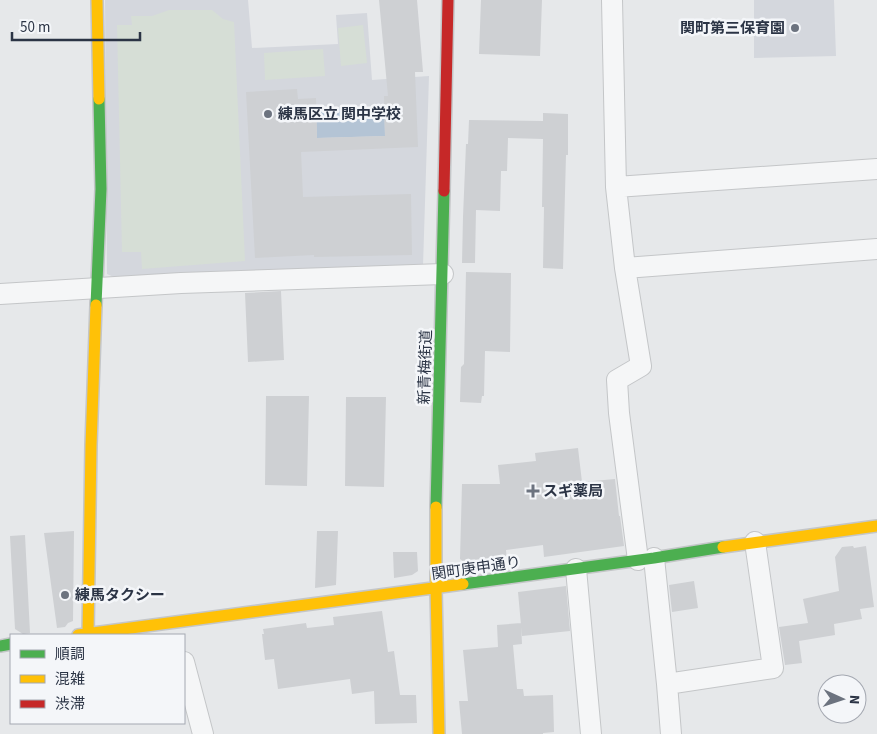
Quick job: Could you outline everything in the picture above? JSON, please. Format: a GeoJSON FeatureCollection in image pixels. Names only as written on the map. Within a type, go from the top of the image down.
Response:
{"type":"FeatureCollection","features":[{"type":"Feature","properties":{"kind":"street"},"geometry":{"type":"LineString","coordinates":[[83,634],[96,288],[102,189],[97,0]]}},
{"type":"Feature","properties":{"kind":"street","name":"新青梅街道"},"geometry":{"type":"LineString","coordinates":[[439,734],[436,502],[443,274],[448,0]]}},
{"type":"Feature","properties":{"kind":"street"},"geometry":{"type":"LineString","coordinates":[[612,0],[616,187],[640,366],[617,380],[619,413],[667,684],[671,734]]}},
{"type":"Feature","properties":{"kind":"street"},"geometry":{"type":"LineString","coordinates":[[616,187],[877,169]]}},
{"type":"Feature","properties":{"kind":"street"},"geometry":{"type":"LineString","coordinates":[[626,268],[877,249]]}},
{"type":"Feature","properties":{"kind":"street"},"geometry":{"type":"LineString","coordinates":[[0,294],[181,283],[443,274]]}},
{"type":"Feature","properties":{"kind":"street","name":"関町庚申通り"},"geometry":{"type":"LineString","coordinates":[[98,634],[175,629],[436,588],[877,526]]}},
{"type":"Feature","properties":{"kind":"street"},"geometry":{"type":"LineString","coordinates":[[667,684],[773,668],[755,542]]}},
{"type":"Feature","properties":{"kind":"street"},"geometry":{"type":"LineString","coordinates":[[576,569],[591,734]]}},
{"type":"Feature","properties":{"kind":"street"},"geometry":{"type":"LineString","coordinates":[[185,666],[203,734]]}},
{"type":"Feature","properties":{"kind":"shaded area","name":"練馬区立 関中学校"},"geometry":{"type":"Polygon","coordinates":[[[105,0],[248,0],[252,48],[338,44],[336,15],[367,13],[372,80],[429,76],[423,266],[116,278],[107,274],[105,0]]]}},
{"type":"Feature","properties":{"kind":"shaded area","name":"関町第三保育園"},"geometry":{"type":"Polygon","coordinates":[[[754,0],[834,0],[836,56],[754,58],[754,0]]]}},
{"type":"Feature","properties":{"kind":"shaded area"},"geometry":{"type":"Polygon","coordinates":[[[169,10],[212,10],[223,19],[234,22],[245,261],[142,269],[141,252],[122,252],[117,25],[132,25],[131,16],[152,16],[169,10]]]}},
{"type":"Feature","properties":{"kind":"shaded area"},"geometry":{"type":"Polygon","coordinates":[[[363,25],[367,63],[341,66],[338,28],[363,25]]]}},
{"type":"Feature","properties":{"kind":"shaded area"},"geometry":{"type":"Polygon","coordinates":[[[323,49],[325,76],[265,80],[264,53],[323,49]]]}},
{"type":"Feature","properties":{"kind":"water"},"geometry":{"type":"Polygon","coordinates":[[[384,107],[385,136],[317,138],[316,109],[384,107]]]}},
{"type":"Feature","properties":{"kind":"building"},"geometry":{"type":"Polygon","coordinates":[[[379,0],[417,0],[423,72],[415,72],[418,147],[301,152],[303,197],[411,194],[412,255],[314,257],[314,255],[255,258],[246,92],[297,89],[298,99],[316,98],[317,138],[385,136],[384,96],[388,96],[379,0]]]}},
{"type":"Feature","properties":{"kind":"building"},"geometry":{"type":"Polygon","coordinates":[[[481,0],[542,0],[540,56],[479,54],[481,0]]]}},
{"type":"Feature","properties":{"kind":"building"},"geometry":{"type":"Polygon","coordinates":[[[543,113],[568,114],[563,269],[543,268],[543,139],[508,138],[507,171],[501,171],[500,211],[476,210],[475,263],[462,263],[466,144],[468,144],[469,120],[543,121],[543,113]]]}},
{"type":"Feature","properties":{"kind":"building"},"geometry":{"type":"Polygon","coordinates":[[[466,272],[511,273],[510,352],[485,351],[484,396],[482,396],[481,403],[460,402],[461,367],[464,364],[466,272]]]}},
{"type":"Feature","properties":{"kind":"building"},"geometry":{"type":"Polygon","coordinates":[[[281,291],[284,360],[248,362],[245,293],[281,291]]]}},
{"type":"Feature","properties":{"kind":"building"},"geometry":{"type":"Polygon","coordinates":[[[266,396],[309,396],[307,486],[265,485],[266,396]]]}},
{"type":"Feature","properties":{"kind":"building"},"geometry":{"type":"Polygon","coordinates":[[[346,397],[386,397],[384,487],[345,486],[346,397]]]}},
{"type":"Feature","properties":{"kind":"building"},"geometry":{"type":"Polygon","coordinates":[[[578,448],[582,482],[615,479],[624,546],[544,557],[543,545],[506,550],[507,562],[471,567],[460,559],[462,484],[500,484],[498,465],[536,461],[535,453],[578,448]]]}},
{"type":"Feature","properties":{"kind":"building"},"geometry":{"type":"Polygon","coordinates":[[[74,531],[73,621],[65,627],[57,628],[44,533],[74,531]]]}},
{"type":"Feature","properties":{"kind":"building"},"geometry":{"type":"Polygon","coordinates":[[[317,531],[338,531],[336,585],[315,588],[317,531]]]}},
{"type":"Feature","properties":{"kind":"building"},"geometry":{"type":"Polygon","coordinates":[[[25,535],[30,633],[23,634],[15,629],[10,536],[25,535]]]}},
{"type":"Feature","properties":{"kind":"building"},"geometry":{"type":"Polygon","coordinates":[[[853,546],[854,548],[866,546],[874,607],[860,609],[862,619],[834,624],[835,635],[799,641],[802,663],[785,665],[779,627],[808,623],[803,599],[839,591],[835,557],[842,547],[853,546]]]}},
{"type":"Feature","properties":{"kind":"building"},"geometry":{"type":"Polygon","coordinates":[[[393,552],[417,552],[418,571],[412,575],[394,578],[393,552]]]}},
{"type":"Feature","properties":{"kind":"building"},"geometry":{"type":"Polygon","coordinates":[[[694,581],[698,608],[672,612],[669,585],[694,581]]]}},
{"type":"Feature","properties":{"kind":"building"},"geometry":{"type":"Polygon","coordinates":[[[566,586],[570,631],[522,636],[518,592],[566,586]]]}},
{"type":"Feature","properties":{"kind":"building"},"geometry":{"type":"Polygon","coordinates":[[[382,611],[388,652],[394,651],[400,695],[416,695],[417,723],[375,724],[374,691],[352,694],[350,679],[278,689],[274,659],[265,660],[263,629],[306,623],[307,628],[334,625],[333,617],[382,611]]]}},
{"type":"Feature","properties":{"kind":"building"},"geometry":{"type":"Polygon","coordinates":[[[521,623],[522,644],[513,645],[517,689],[523,689],[524,696],[553,695],[554,732],[543,734],[462,734],[459,701],[468,701],[463,650],[498,647],[497,625],[521,623]]]}},
{"type":"Feature","properties":{"kind":"traffic: fast"},"geometry":{"type":"LineString","coordinates":[[96,305],[101,189],[99,99]]}},
{"type":"Feature","properties":{"kind":"traffic: fast"},"geometry":{"type":"LineString","coordinates":[[436,507],[444,191]]}},
{"type":"Feature","properties":{"kind":"traffic: fast"},"geometry":{"type":"LineString","coordinates":[[463,584],[723,547]]}},
{"type":"Feature","properties":{"kind":"traffic: fast"},"geometry":{"type":"LineString","coordinates":[[0,646],[10,644]]}},
{"type":"Feature","properties":{"kind":"traffic: slow"},"geometry":{"type":"LineString","coordinates":[[97,0],[99,99]]}},
{"type":"Feature","properties":{"kind":"traffic: slow"},"geometry":{"type":"LineString","coordinates":[[88,634],[91,445],[96,305]]}},
{"type":"Feature","properties":{"kind":"traffic: slow"},"geometry":{"type":"LineString","coordinates":[[436,507],[439,734]]}},
{"type":"Feature","properties":{"kind":"traffic: slow"},"geometry":{"type":"LineString","coordinates":[[723,547],[877,526]]}},
{"type":"Feature","properties":{"kind":"traffic: slow"},"geometry":{"type":"LineString","coordinates":[[86,634],[463,584]]}},
{"type":"Feature","properties":{"kind":"traffic: jam"},"geometry":{"type":"LineString","coordinates":[[444,191],[448,0]]}},
{"type":"Feature","properties":{"kind":"place","name":"関町第三保育園"},"geometry":{"type":"Point","coordinates":[795,28]}},
{"type":"Feature","properties":{"kind":"place","name":"練馬区立 関中学校"},"geometry":{"type":"Point","coordinates":[268,114]}},
{"type":"Feature","properties":{"kind":"place","name":"スギ薬局"},"geometry":{"type":"Point","coordinates":[533,491]}},
{"type":"Feature","properties":{"kind":"place","name":"練馬タクシー"},"geometry":{"type":"Point","coordinates":[65,595]}}]}
